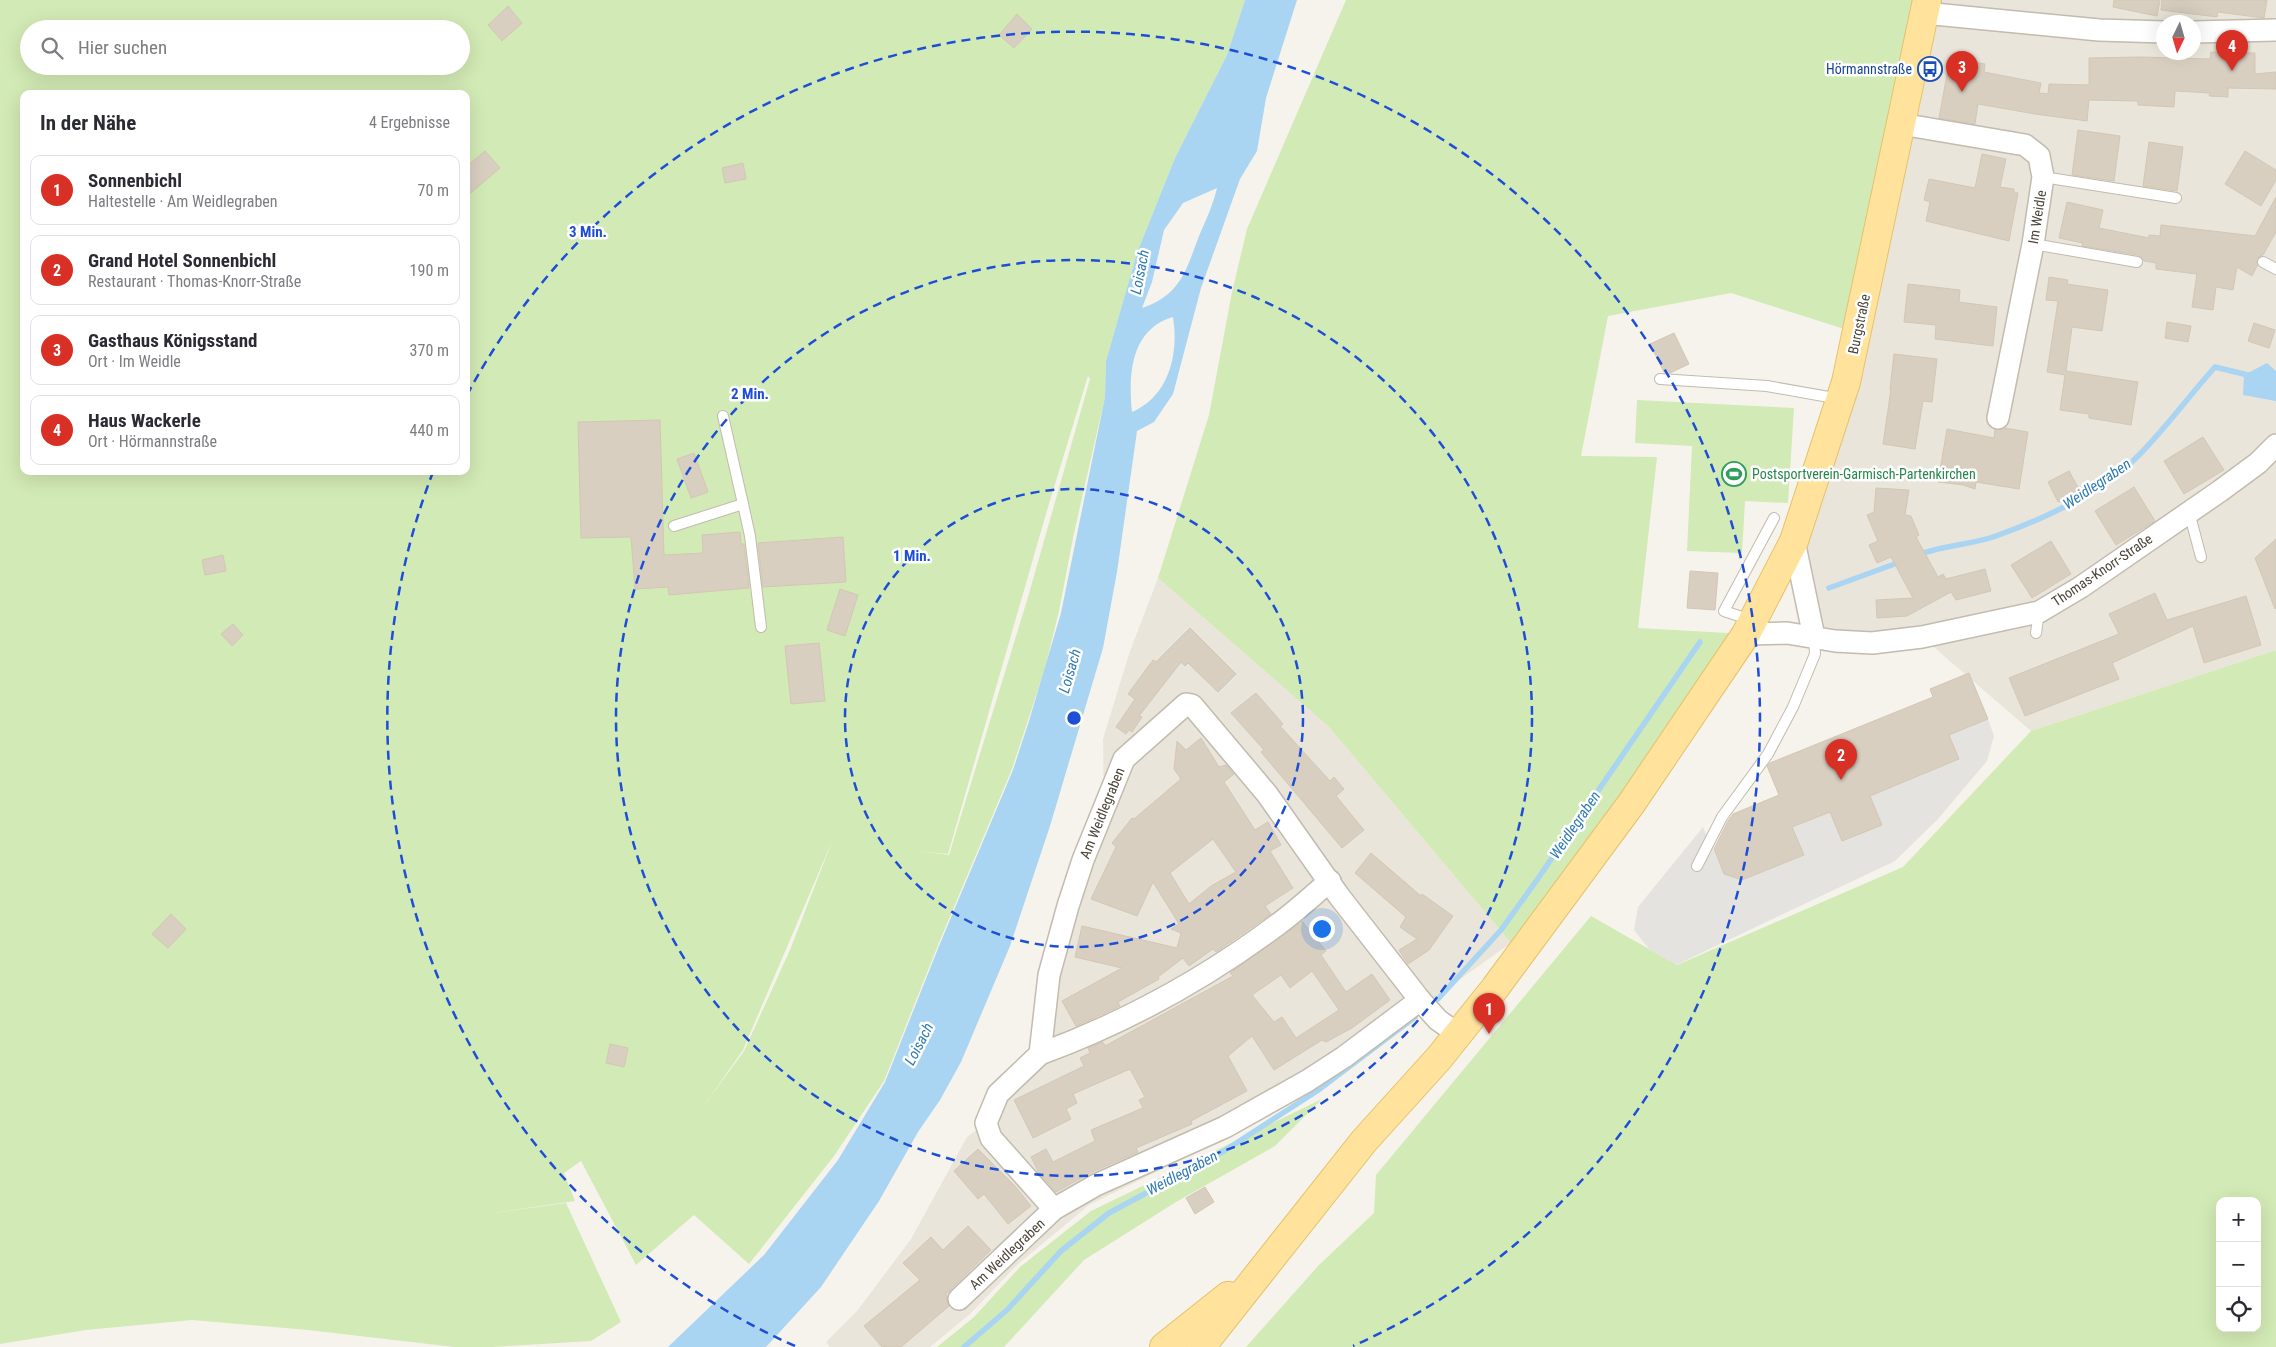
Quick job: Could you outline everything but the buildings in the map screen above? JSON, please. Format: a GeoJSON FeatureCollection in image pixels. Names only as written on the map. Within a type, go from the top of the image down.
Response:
{"type":"FeatureCollection","features":[{"type":"Feature","properties":{"kind":"main road","name":"Burgstraße"},"geometry":{"type":"LineString","coordinates":[[1266,1265],[1364,1141],[1458,1034],[1518,958],[1631,804],[1750,627],[1794,541],[1840,399],[1926,6]]}},
{"type":"Feature","properties":{"kind":"main road"},"geometry":{"type":"LineString","coordinates":[[1164,1347],[1266,1265]]}},
{"type":"Feature","properties":{"kind":"main road"},"geometry":{"type":"LineString","coordinates":[[1201,1347],[1266,1265]]}},
{"type":"Feature","properties":{"kind":"street"},"geometry":{"type":"LineString","coordinates":[[1926,6],[2099,30],[2156,32]]}},
{"type":"Feature","properties":{"kind":"street"},"geometry":{"type":"LineString","coordinates":[[2201,32],[2276,30]]}},
{"type":"Feature","properties":{"kind":"street","name":"Im Weidle"},"geometry":{"type":"LineString","coordinates":[[1901,124],[2025,145],[2039,156],[2043,177],[1998,418]]}},
{"type":"Feature","properties":{"kind":"street","name":"Thomas-Knorr-Straße"},"geometry":{"type":"LineString","coordinates":[[1750,627],[1835,641],[1872,643],[1922,636],[2039,612],[2081,587],[2189,512],[2258,463],[2276,445]]}},
{"type":"Feature","properties":{"kind":"street"},"geometry":{"type":"LineString","coordinates":[[1794,541],[1814,637]]}},
{"type":"Feature","properties":{"kind":"street","name":"Am Weidlegraben"},"geometry":{"type":"LineString","coordinates":[[1040,1054],[1050,976],[1068,906],[1083,860],[1124,759],[1186,704],[1192,705],[1255,779],[1420,1000],[1438,1020],[1458,1034]]}},
{"type":"Feature","properties":{"kind":"street","name":"Am Weidlegraben"},"geometry":{"type":"LineString","coordinates":[[1054,1209],[991,1138],[986,1123],[998,1094],[1040,1054],[1091,1034],[1198,978],[1278,925],[1330,881]]}},
{"type":"Feature","properties":{"kind":"street","name":"Am Weidlegraben"},"geometry":{"type":"LineString","coordinates":[[959,1299],[1054,1209],[1096,1185],[1225,1127],[1307,1081],[1344,1057],[1420,1000]]}},
{"type":"Feature","properties":{"kind":"lane"},"geometry":{"type":"LineString","coordinates":[[2043,177],[2176,198]]}},
{"type":"Feature","properties":{"kind":"lane"},"geometry":{"type":"LineString","coordinates":[[2032,244],[2137,262]]}},
{"type":"Feature","properties":{"kind":"lane"},"geometry":{"type":"LineString","coordinates":[[2263,262],[2276,269]]}},
{"type":"Feature","properties":{"kind":"lane"},"geometry":{"type":"LineString","coordinates":[[1660,378],[1767,386],[1840,399]]}},
{"type":"Feature","properties":{"kind":"lane"},"geometry":{"type":"LineString","coordinates":[[722,416],[750,536],[761,627]]}},
{"type":"Feature","properties":{"kind":"lane"},"geometry":{"type":"LineString","coordinates":[[674,526],[743,504]]}},
{"type":"Feature","properties":{"kind":"lane"},"geometry":{"type":"LineString","coordinates":[[2189,512],[2202,557]]}},
{"type":"Feature","properties":{"kind":"lane"},"geometry":{"type":"LineString","coordinates":[[1750,627],[1724,611],[1774,518]]}},
{"type":"Feature","properties":{"kind":"lane"},"geometry":{"type":"LineString","coordinates":[[2036,633],[2039,612]]}},
{"type":"Feature","properties":{"kind":"lane"},"geometry":{"type":"LineString","coordinates":[[1697,866],[1722,817],[1768,754],[1793,707],[1815,654],[1814,637]]}},
{"type":"Feature","properties":{"kind":"shaded area"},"geometry":{"type":"Polygon","coordinates":[[[1927,0],[2276,0],[2276,650],[2031,731],[1922,637],[1814,637],[1799,572],[1927,0]]]}},
{"type":"Feature","properties":{"kind":"shaded area"},"geometry":{"type":"Polygon","coordinates":[[[1158,578],[1329,727],[1511,943],[1348,1059],[1231,1135],[1089,1205],[1017,1265],[970,1314],[930,1347],[830,1347],[826,1342],[857,1311],[911,1239],[967,1137],[986,1123],[1040,1054],[1049,975],[1104,811],[1103,739],[1129,654],[1158,578]]]}},
{"type":"Feature","properties":{"kind":"shaded area"},"geometry":{"type":"Polygon","coordinates":[[[1988,719],[1994,736],[1987,761],[1938,819],[1895,861],[1676,965],[1649,949],[1634,930],[1638,907],[1703,827],[1724,874],[1742,880],[1804,855],[1792,827],[1958,759],[1949,735],[1988,719]]]}},
{"type":"Feature","properties":{"kind":"green space"},"geometry":{"type":"Polygon","coordinates":[[[0,0],[1245,0],[1227,55],[1175,158],[1137,253],[1106,361],[1105,397],[1074,533],[1059,611],[1045,668],[1012,769],[938,945],[884,1081],[834,1156],[749,1264],[694,1215],[636,1265],[581,1161],[564,1173],[575,1201],[478,1215],[566,1203],[621,1322],[591,1341],[492,1347],[454,1347],[308,1330],[192,1320],[86,1330],[0,1344],[0,0]],[[1088,376],[1048,507],[948,854],[919,851],[949,855],[1028,597],[1090,379],[1088,376]],[[833,839],[743,1050],[703,1107],[744,1051],[790,950],[833,839]]]}},
{"type":"Feature","properties":{"kind":"green space"},"geometry":{"type":"Polygon","coordinates":[[[1346,0],[1927,0],[1857,333],[1731,293],[1608,316],[1581,456],[1657,457],[1638,628],[1746,634],[1545,921],[1511,943],[1329,727],[1158,578],[1209,415],[1232,292],[1247,229],[1346,0]]]}},
{"type":"Feature","properties":{"kind":"green space"},"geometry":{"type":"Polygon","coordinates":[[[1637,400],[1794,408],[1788,503],[1745,501],[1742,553],[1687,551],[1692,446],[1635,443],[1637,400]]]}},
{"type":"Feature","properties":{"kind":"green space"},"geometry":{"type":"Polygon","coordinates":[[[2276,650],[2276,1347],[1246,1347],[1319,1265],[1374,1213],[1376,1175],[1591,916],[1677,965],[1903,867],[2031,731],[2276,650]]]}},
{"type":"Feature","properties":{"kind":"green space"},"geometry":{"type":"Polygon","coordinates":[[[1322,1099],[1275,1146],[1176,1202],[1084,1260],[1004,1347],[937,1347],[974,1317],[1020,1267],[1091,1211],[1322,1099]]]}},
{"type":"Feature","properties":{"kind":"water","name":"Loisach"},"geometry":{"type":"Polygon","coordinates":[[[1245,0],[1297,0],[1266,98],[1257,151],[1240,179],[1201,288],[1173,394],[1154,422],[1137,431],[1117,572],[1103,648],[1050,826],[1010,946],[961,1062],[879,1201],[821,1287],[766,1347],[668,1347],[764,1255],[838,1160],[885,1082],[939,946],[1013,770],[1061,613],[1105,397],[1106,361],[1137,253],[1175,158],[1227,55],[1245,0]],[[1217,188],[1183,203],[1164,230],[1152,282],[1142,308],[1166,296],[1180,280],[1186,270],[1217,188]],[[1173,317],[1159,323],[1148,332],[1135,355],[1131,383],[1132,412],[1145,405],[1155,396],[1169,372],[1174,345],[1173,317]]]}},
{"type":"Feature","properties":{"kind":"water"},"geometry":{"type":"Polygon","coordinates":[[[2267,363],[2276,371],[2276,401],[2243,395],[2244,375],[2267,363]]]}},
{"type":"Feature","properties":{"kind":"waterway","name":"Weidlegraben"},"geometry":{"type":"LineString","coordinates":[[1918,555],[1996,536],[2035,521],[2092,492],[2110,480],[2141,453],[2215,367],[2252,376]]}},
{"type":"Feature","properties":{"kind":"waterway","name":"Weidlegraben"},"geometry":{"type":"LineString","coordinates":[[1829,588],[1900,562]]}},
{"type":"Feature","properties":{"kind":"waterway","name":"Weidlegraben"},"geometry":{"type":"LineString","coordinates":[[1438,999],[1501,930],[1700,642]]}},
{"type":"Feature","properties":{"kind":"waterway","name":"Weidlegraben"},"geometry":{"type":"LineString","coordinates":[[964,1347],[1007,1310],[1061,1251],[1109,1213],[1224,1151],[1317,1091],[1415,1017]]}},
{"type":"Feature","properties":{"kind":"place","name":"Hörmannstraße"},"geometry":{"type":"Point","coordinates":[1930,69]}},
{"type":"Feature","properties":{"kind":"place","name":"Haus Wackerle"},"geometry":{"type":"Point","coordinates":[2232,71]}},
{"type":"Feature","properties":{"kind":"place","name":"Gasthaus Königsstand"},"geometry":{"type":"Point","coordinates":[1962,92]}},
{"type":"Feature","properties":{"kind":"place","name":"Postsportverein-Garmisch-Partenkirchen"},"geometry":{"type":"Point","coordinates":[1734,474]}},
{"type":"Feature","properties":{"kind":"place","name":"Grand Hotel Sonnenbichl"},"geometry":{"type":"Point","coordinates":[1841,780]}},
{"type":"Feature","properties":{"kind":"place","name":"Sonnenbichl"},"geometry":{"type":"Point","coordinates":[1489,1034]}}]}
